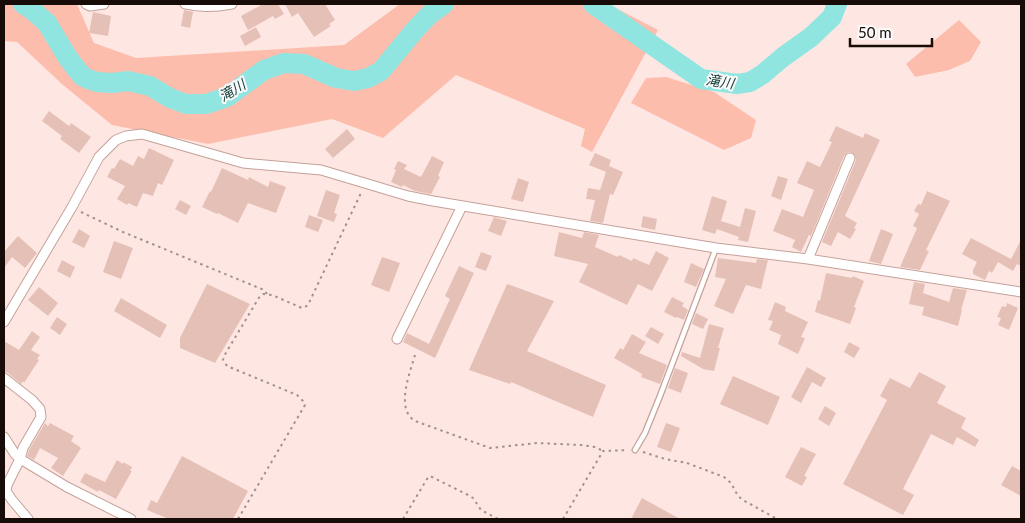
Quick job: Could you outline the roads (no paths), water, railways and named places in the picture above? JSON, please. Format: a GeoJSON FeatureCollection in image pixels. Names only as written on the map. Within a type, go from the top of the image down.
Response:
{"type":"FeatureCollection","features":[{"type":"Feature","properties":{"kind":"street"},"geometry":{"type":"LineString","coordinates":[[86,4],[90,6],[104,4]]}},
{"type":"Feature","properties":{"kind":"street"},"geometry":{"type":"LineString","coordinates":[[185,4],[198,7],[232,4]]}},
{"type":"Feature","properties":{"kind":"street"},"geometry":{"type":"LineString","coordinates":[[4,322],[100,157],[116,140],[126,136],[142,134],[243,163],[320,170],[408,196],[462,206],[716,248],[1021,292]]}},
{"type":"Feature","properties":{"kind":"street"},"geometry":{"type":"LineString","coordinates":[[808,260],[850,158]]}},
{"type":"Feature","properties":{"kind":"street"},"geometry":{"type":"LineString","coordinates":[[397,339],[462,206]]}},
{"type":"Feature","properties":{"kind":"street"},"geometry":{"type":"LineString","coordinates":[[4,378],[32,400],[40,410],[41,417],[23,448],[6,491],[28,519]]}},
{"type":"Feature","properties":{"kind":"street"},"geometry":{"type":"LineString","coordinates":[[4,437],[20,459],[67,487],[131,519]]}},
{"type":"Feature","properties":{"kind":"lane"},"geometry":{"type":"LineString","coordinates":[[635,450],[656,405],[716,248]]}},
{"type":"Feature","properties":{"kind":"waterway","name":"滝川"},"geometry":{"type":"LineString","coordinates":[[23,4],[47,23],[68,58],[82,76],[97,82],[128,81],[150,86],[170,98],[186,104],[206,104],[227,97],[264,70],[284,63],[304,64],[336,78],[354,81],[368,78],[381,71],[429,15],[444,4]]}},
{"type":"Feature","properties":{"kind":"waterway","name":"滝川"},"geometry":{"type":"LineString","coordinates":[[593,4],[701,79],[737,84],[750,82],[763,74],[811,37],[832,17],[837,4]]}}]}
